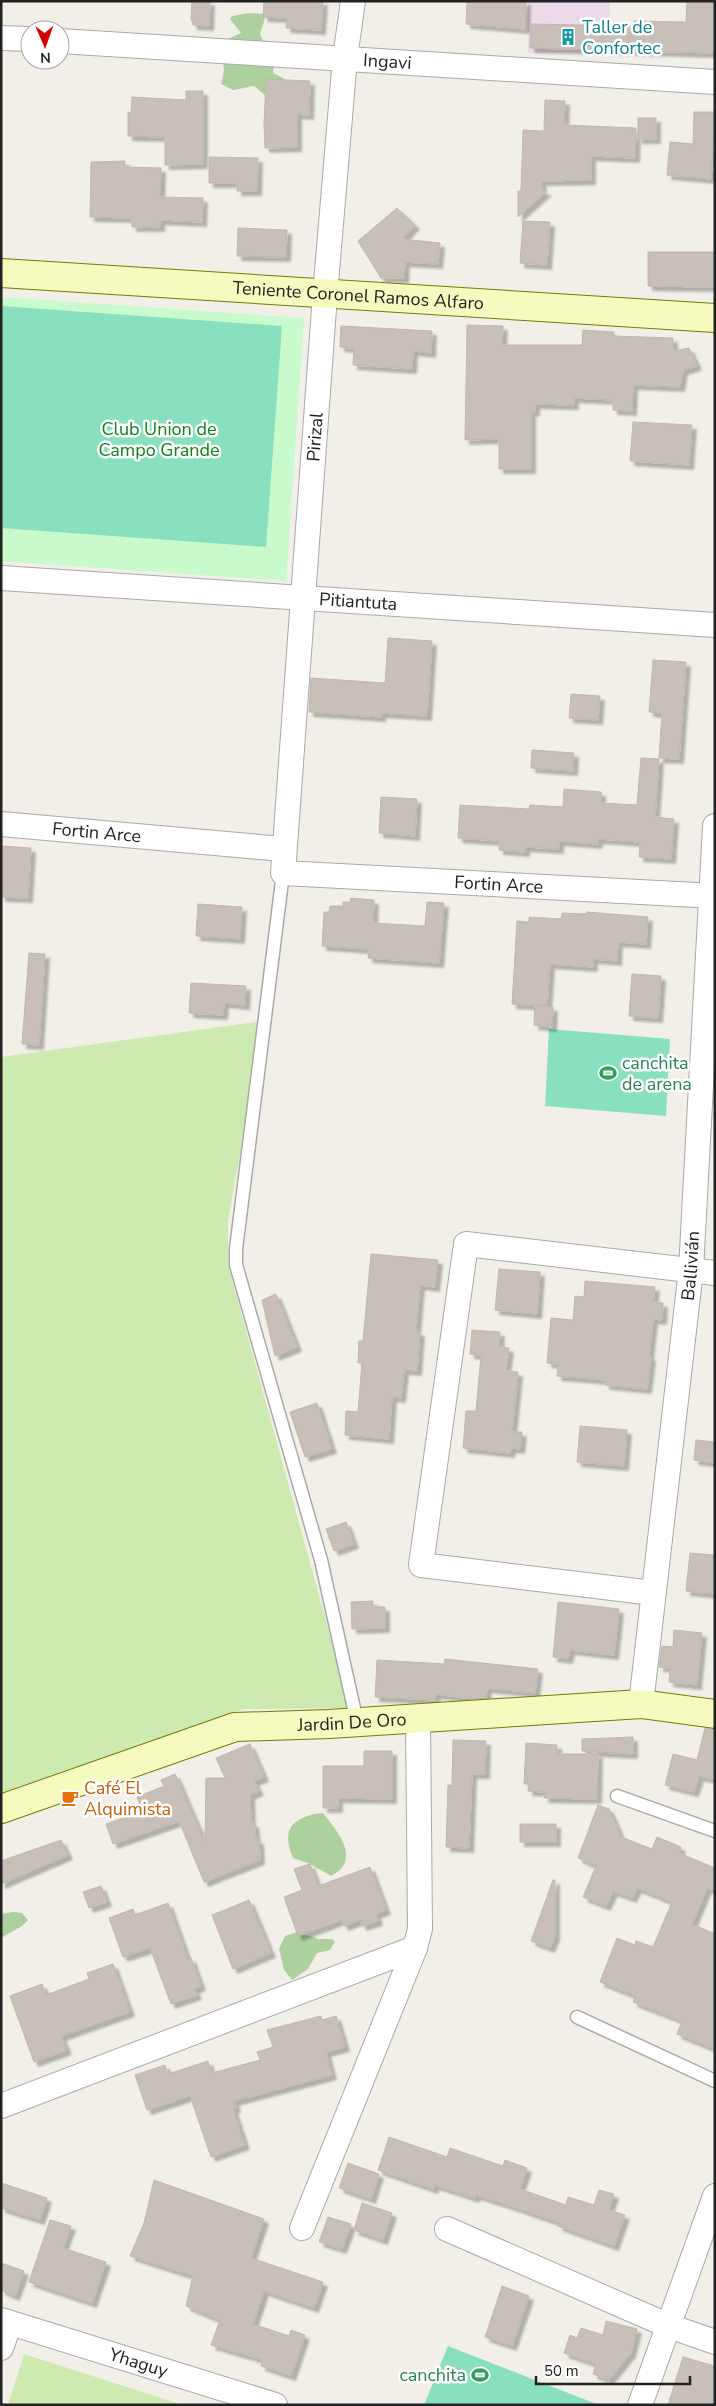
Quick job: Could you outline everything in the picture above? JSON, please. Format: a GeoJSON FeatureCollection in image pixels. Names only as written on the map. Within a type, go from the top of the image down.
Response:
{"type":"FeatureCollection","features":[{"type":"Feature","properties":{"kind":"street","name":"Pirizal"},"geometry":{"type":"LineString","coordinates":[[283,874],[283,849],[304,599],[324,295],[345,58],[353,1]]}},
{"type":"Feature","properties":{"kind":"street"},"geometry":{"type":"LineString","coordinates":[[1,38],[20,39]]}},
{"type":"Feature","properties":{"kind":"street","name":"Ingavi"},"geometry":{"type":"LineString","coordinates":[[70,42],[715,82]]}},
{"type":"Feature","properties":{"kind":"street","name":"Teniente Coronel Ramos Alfaro"},"geometry":{"type":"LineString","coordinates":[[1,273],[324,295],[715,318]]}},
{"type":"Feature","properties":{"kind":"street","name":"Pitiantuta"},"geometry":{"type":"LineString","coordinates":[[1,578],[715,626]]}},
{"type":"Feature","properties":{"kind":"street","name":"Fortin Arce"},"geometry":{"type":"LineString","coordinates":[[1,824],[283,849]]}},
{"type":"Feature","properties":{"kind":"street","name":"Ballivián"},"geometry":{"type":"LineString","coordinates":[[641,1704],[690,1270],[713,896],[715,826]]}},
{"type":"Feature","properties":{"kind":"street","name":"Fortin Arce"},"geometry":{"type":"LineString","coordinates":[[283,874],[713,896]]}},
{"type":"Feature","properties":{"kind":"street"},"geometry":{"type":"LineString","coordinates":[[653,1593],[421,1565],[466,1244],[715,1273]]}},
{"type":"Feature","properties":{"kind":"street","name":"Jardin De Oro"},"geometry":{"type":"LineString","coordinates":[[1,1809],[235,1727],[418,1719],[641,1704],[715,1714]]}},
{"type":"Feature","properties":{"kind":"street"},"geometry":{"type":"LineString","coordinates":[[302,2228],[415,1948],[420,1929],[418,1719]]}},
{"type":"Feature","properties":{"kind":"street"},"geometry":{"type":"LineString","coordinates":[[1,2106],[415,1948]]}},
{"type":"Feature","properties":{"kind":"street"},"geometry":{"type":"LineString","coordinates":[[640,2405],[715,2196]]}},
{"type":"Feature","properties":{"kind":"street"},"geometry":{"type":"LineString","coordinates":[[447,2229],[669,2326],[715,2342]]}},
{"type":"Feature","properties":{"kind":"street"},"geometry":{"type":"LineString","coordinates":[[1,2348],[5,2322]]}},
{"type":"Feature","properties":{"kind":"street","name":"Yhaguy"},"geometry":{"type":"LineString","coordinates":[[5,2322],[275,2405]]}},
{"type":"Feature","properties":{"kind":"lane"},"geometry":{"type":"LineString","coordinates":[[283,874],[236,1249],[236,1265],[321,1560],[357,1722]]}},
{"type":"Feature","properties":{"kind":"lane"},"geometry":{"type":"LineString","coordinates":[[617,1796],[715,1831]]}},
{"type":"Feature","properties":{"kind":"lane"},"geometry":{"type":"LineString","coordinates":[[577,2018],[715,2081]]}},
{"type":"Feature","properties":{"kind":"shaded area"},"geometry":{"type":"Polygon","coordinates":[[[528,1],[610,1],[610,52],[528,53],[528,1]]]}},
{"type":"Feature","properties":{"kind":"green space"},"geometry":{"type":"Polygon","coordinates":[[[249,13],[263,14],[265,18],[260,34],[274,65],[273,73],[283,78],[285,82],[268,98],[254,86],[233,90],[221,84],[224,71],[221,42],[241,33],[230,19],[232,16],[249,13]]]}},
{"type":"Feature","properties":{"kind":"green space","name":"Club Union de Campo Grande"},"geometry":{"type":"Polygon","coordinates":[[[1,297],[304,318],[286,581],[1,561],[1,297]]]}},
{"type":"Feature","properties":{"kind":"green space","name":"Club Union de Campo Grande"},"geometry":{"type":"Polygon","coordinates":[[[1,306],[282,326],[266,547],[1,528],[1,306]]]}},
{"type":"Feature","properties":{"kind":"green space"},"geometry":{"type":"Polygon","coordinates":[[[264,1021],[228,1220],[228,1265],[350,1708],[244,1709],[1,1794],[1,1057],[264,1021]]]}},
{"type":"Feature","properties":{"kind":"green space","name":"canchita de arena"},"geometry":{"type":"Polygon","coordinates":[[[549,1029],[670,1039],[666,1116],[545,1106],[549,1029]]]}},
{"type":"Feature","properties":{"kind":"green space"},"geometry":{"type":"Polygon","coordinates":[[[323,1813],[335,1828],[344,1845],[345,1862],[331,1876],[310,1864],[293,1858],[290,1849],[288,1834],[293,1824],[314,1814],[323,1813]]]}},
{"type":"Feature","properties":{"kind":"green space"},"geometry":{"type":"Polygon","coordinates":[[[22,1913],[28,1920],[22,1926],[1,1938],[1,1914],[22,1913]]]}},
{"type":"Feature","properties":{"kind":"green space"},"geometry":{"type":"Polygon","coordinates":[[[297,1932],[319,1939],[332,1939],[335,1942],[330,1950],[317,1953],[308,1969],[292,1980],[284,1970],[279,1949],[285,1936],[297,1932]]]}},
{"type":"Feature","properties":{"kind":"green space","name":"canchita"},"geometry":{"type":"Polygon","coordinates":[[[448,2346],[599,2405],[424,2405],[448,2346]]]}},
{"type":"Feature","properties":{"kind":"green space"},"geometry":{"type":"Polygon","coordinates":[[[24,2354],[183,2405],[8,2405],[24,2354]]]}},
{"type":"Feature","properties":{"kind":"building"},"geometry":{"type":"Polygon","coordinates":[[[192,1],[210,1],[209,26],[193,25],[191,18],[192,1]]]}},
{"type":"Feature","properties":{"kind":"building"},"geometry":{"type":"Polygon","coordinates":[[[264,1],[323,1],[321,30],[286,28],[287,18],[263,17],[264,1]]]}},
{"type":"Feature","properties":{"kind":"building"},"geometry":{"type":"Polygon","coordinates":[[[467,1],[526,1],[525,29],[466,24],[467,1]]]}},
{"type":"Feature","properties":{"kind":"building"},"geometry":{"type":"Polygon","coordinates":[[[687,1],[715,1],[715,53],[530,48],[531,24],[634,26],[634,21],[686,22],[687,1]]]}},
{"type":"Feature","properties":{"kind":"building"},"geometry":{"type":"Polygon","coordinates":[[[266,79],[310,81],[309,115],[297,114],[297,147],[265,148],[266,79]]]}},
{"type":"Feature","properties":{"kind":"building"},"geometry":{"type":"Polygon","coordinates":[[[186,91],[203,91],[203,164],[165,165],[165,137],[128,136],[128,112],[131,113],[132,97],[186,100],[186,91]]]}},
{"type":"Feature","properties":{"kind":"building"},"geometry":{"type":"Polygon","coordinates":[[[545,100],[565,101],[564,125],[636,128],[635,158],[591,156],[591,180],[541,181],[542,191],[547,191],[518,217],[518,191],[521,191],[523,130],[544,131],[545,100]]]}},
{"type":"Feature","properties":{"kind":"building"},"geometry":{"type":"Polygon","coordinates":[[[694,112],[715,112],[711,179],[667,175],[670,142],[693,144],[694,112]]]}},
{"type":"Feature","properties":{"kind":"building"},"geometry":{"type":"Polygon","coordinates":[[[638,118],[656,118],[656,139],[638,139],[638,118]]]}},
{"type":"Feature","properties":{"kind":"building"},"geometry":{"type":"Polygon","coordinates":[[[209,157],[258,158],[257,191],[237,191],[237,183],[209,183],[209,157]]]}},
{"type":"Feature","properties":{"kind":"building"},"geometry":{"type":"Polygon","coordinates":[[[125,161],[125,167],[161,168],[160,197],[203,198],[202,222],[160,220],[160,227],[132,227],[132,218],[90,217],[91,162],[125,161]]]}},
{"type":"Feature","properties":{"kind":"building"},"geometry":{"type":"Polygon","coordinates":[[[397,208],[415,225],[402,239],[440,243],[438,264],[405,262],[404,278],[381,278],[358,241],[397,208]]]}},
{"type":"Feature","properties":{"kind":"building"},"geometry":{"type":"Polygon","coordinates":[[[523,221],[550,222],[547,265],[520,263],[523,221]]]}},
{"type":"Feature","properties":{"kind":"building"},"geometry":{"type":"Polygon","coordinates":[[[238,228],[287,230],[286,257],[237,256],[238,228]]]}},
{"type":"Feature","properties":{"kind":"building"},"geometry":{"type":"Polygon","coordinates":[[[648,252],[715,252],[715,287],[648,286],[648,252]]]}},
{"type":"Feature","properties":{"kind":"building"},"geometry":{"type":"Polygon","coordinates":[[[467,325],[503,326],[502,345],[582,345],[583,330],[614,332],[614,336],[673,338],[673,351],[689,348],[697,366],[683,370],[680,387],[633,385],[632,411],[613,410],[613,400],[574,398],[574,405],[535,404],[535,412],[531,411],[531,469],[499,469],[499,439],[465,440],[467,325]]]}},
{"type":"Feature","properties":{"kind":"building"},"geometry":{"type":"Polygon","coordinates":[[[341,326],[432,331],[431,353],[413,351],[412,369],[353,365],[354,348],[340,347],[341,326]]]}},
{"type":"Feature","properties":{"kind":"building"},"geometry":{"type":"Polygon","coordinates":[[[633,422],[692,425],[689,465],[630,461],[633,422]]]}},
{"type":"Feature","properties":{"kind":"building"},"geometry":{"type":"Polygon","coordinates":[[[388,638],[432,641],[427,716],[381,713],[381,717],[309,712],[311,678],[385,683],[388,638]]]}},
{"type":"Feature","properties":{"kind":"building"},"geometry":{"type":"Polygon","coordinates":[[[653,660],[686,662],[679,759],[659,758],[662,713],[649,712],[653,660]]]}},
{"type":"Feature","properties":{"kind":"building"},"geometry":{"type":"Polygon","coordinates":[[[571,694],[600,696],[598,720],[569,718],[571,694]]]}},
{"type":"Feature","properties":{"kind":"building"},"geometry":{"type":"Polygon","coordinates":[[[532,750],[574,753],[573,771],[531,768],[532,750]]]}},
{"type":"Feature","properties":{"kind":"building"},"geometry":{"type":"Polygon","coordinates":[[[641,758],[659,759],[655,817],[674,819],[671,859],[639,857],[640,842],[598,839],[598,844],[559,841],[559,849],[525,847],[525,852],[499,850],[499,841],[458,838],[460,805],[529,809],[530,805],[563,807],[564,789],[601,792],[601,803],[637,805],[641,758]]]}},
{"type":"Feature","properties":{"kind":"building"},"geometry":{"type":"Polygon","coordinates":[[[381,797],[417,799],[415,836],[379,833],[381,797]]]}},
{"type":"Feature","properties":{"kind":"building"},"geometry":{"type":"Polygon","coordinates":[[[1,846],[31,848],[28,898],[1,897],[1,846]]]}},
{"type":"Feature","properties":{"kind":"building"},"geometry":{"type":"Polygon","coordinates":[[[351,898],[374,900],[373,923],[425,926],[427,902],[444,903],[439,963],[368,958],[369,949],[322,946],[324,912],[329,912],[330,906],[343,906],[343,902],[350,902],[351,898]]]}},
{"type":"Feature","properties":{"kind":"building"},"geometry":{"type":"Polygon","coordinates":[[[198,904],[242,907],[240,939],[196,936],[198,904]]]}},
{"type":"Feature","properties":{"kind":"building"},"geometry":{"type":"Polygon","coordinates":[[[587,912],[648,917],[646,944],[618,942],[617,961],[593,959],[593,967],[550,964],[547,1006],[512,1004],[517,921],[529,922],[529,917],[561,919],[562,913],[587,914],[587,912]]]}},
{"type":"Feature","properties":{"kind":"building"},"geometry":{"type":"Polygon","coordinates":[[[29,953],[45,954],[39,1045],[22,1044],[29,953]]]}},
{"type":"Feature","properties":{"kind":"building"},"geometry":{"type":"Polygon","coordinates":[[[632,974],[661,976],[658,1018],[629,1016],[632,974]]]}},
{"type":"Feature","properties":{"kind":"building"},"geometry":{"type":"Polygon","coordinates":[[[191,983],[246,986],[245,1005],[224,1003],[223,1015],[189,1013],[191,983]]]}},
{"type":"Feature","properties":{"kind":"building"},"geometry":{"type":"Polygon","coordinates":[[[535,1005],[553,1007],[552,1027],[534,1025],[535,1005]]]}},
{"type":"Feature","properties":{"kind":"building"},"geometry":{"type":"Polygon","coordinates":[[[371,1254],[438,1260],[435,1287],[420,1285],[416,1331],[420,1332],[417,1371],[404,1370],[401,1398],[392,1397],[389,1439],[345,1435],[346,1411],[358,1412],[362,1363],[358,1363],[359,1341],[363,1341],[371,1254]]]}},
{"type":"Feature","properties":{"kind":"building"},"geometry":{"type":"Polygon","coordinates":[[[499,1269],[540,1272],[537,1314],[495,1310],[499,1269]]]}},
{"type":"Feature","properties":{"kind":"building"},"geometry":{"type":"Polygon","coordinates":[[[585,1281],[655,1287],[653,1302],[663,1303],[662,1320],[653,1319],[647,1389],[605,1385],[605,1380],[557,1376],[558,1364],[547,1363],[551,1318],[573,1320],[575,1296],[584,1297],[585,1281]]]}},
{"type":"Feature","properties":{"kind":"building"},"geometry":{"type":"Polygon","coordinates":[[[276,1294],[297,1347],[275,1356],[262,1300],[276,1294]]]}},
{"type":"Feature","properties":{"kind":"building"},"geometry":{"type":"Polygon","coordinates":[[[472,1330],[500,1332],[499,1347],[509,1348],[506,1371],[518,1372],[512,1432],[522,1432],[520,1449],[511,1448],[510,1453],[463,1448],[466,1411],[476,1411],[481,1355],[470,1354],[472,1330]]]}},
{"type":"Feature","properties":{"kind":"building"},"geometry":{"type":"Polygon","coordinates":[[[317,1403],[332,1449],[305,1457],[290,1412],[317,1403]]]}},
{"type":"Feature","properties":{"kind":"building"},"geometry":{"type":"Polygon","coordinates":[[[580,1426],[627,1430],[624,1466],[577,1462],[580,1426]]]}},
{"type":"Feature","properties":{"kind":"building"},"geometry":{"type":"Polygon","coordinates":[[[696,1440],[715,1442],[715,1463],[694,1460],[696,1440]]]}},
{"type":"Feature","properties":{"kind":"building"},"geometry":{"type":"Polygon","coordinates":[[[346,1522],[354,1544],[334,1551],[326,1529],[346,1522]]]}},
{"type":"Feature","properties":{"kind":"building"},"geometry":{"type":"Polygon","coordinates":[[[690,1553],[715,1555],[715,1594],[686,1591],[690,1553]]]}},
{"type":"Feature","properties":{"kind":"building"},"geometry":{"type":"Polygon","coordinates":[[[373,1601],[373,1607],[385,1607],[385,1628],[352,1629],[351,1602],[373,1601]]]}},
{"type":"Feature","properties":{"kind":"building"},"geometry":{"type":"Polygon","coordinates":[[[558,1602],[619,1609],[614,1655],[570,1650],[568,1659],[553,1657],[558,1602]]]}},
{"type":"Feature","properties":{"kind":"building"},"geometry":{"type":"Polygon","coordinates":[[[674,1630],[702,1633],[697,1685],[669,1682],[670,1668],[659,1667],[662,1646],[673,1647],[674,1630]]]}},
{"type":"Feature","properties":{"kind":"building"},"geometry":{"type":"Polygon","coordinates":[[[445,1659],[538,1669],[535,1693],[487,1688],[486,1698],[473,1699],[436,1694],[435,1700],[375,1697],[377,1660],[444,1664],[445,1659]]]}},
{"type":"Feature","properties":{"kind":"building"},"geometry":{"type":"Polygon","coordinates":[[[705,1728],[715,1729],[715,1780],[699,1776],[694,1792],[665,1785],[673,1754],[697,1760],[705,1728]]]}},
{"type":"Feature","properties":{"kind":"building"},"geometry":{"type":"Polygon","coordinates":[[[633,1737],[633,1754],[582,1751],[582,1739],[633,1737]]]}},
{"type":"Feature","properties":{"kind":"building"},"geometry":{"type":"Polygon","coordinates":[[[453,1740],[486,1741],[485,1774],[472,1774],[469,1848],[446,1847],[448,1785],[452,1785],[453,1740]]]}},
{"type":"Feature","properties":{"kind":"building"},"geometry":{"type":"Polygon","coordinates":[[[526,1743],[557,1745],[557,1754],[598,1754],[597,1799],[544,1798],[545,1792],[528,1791],[529,1784],[524,1784],[526,1743]]]}},
{"type":"Feature","properties":{"kind":"building"},"geometry":{"type":"Polygon","coordinates":[[[250,1744],[264,1777],[254,1781],[259,1791],[250,1795],[251,1823],[254,1823],[256,1840],[259,1840],[260,1860],[204,1882],[179,1821],[113,1844],[106,1824],[143,1811],[137,1797],[164,1786],[161,1780],[175,1774],[205,1843],[206,1778],[225,1778],[216,1758],[250,1744]]]}},
{"type":"Feature","properties":{"kind":"building"},"geometry":{"type":"Polygon","coordinates":[[[364,1751],[392,1751],[392,1799],[338,1798],[338,1808],[323,1808],[323,1766],[364,1766],[364,1751]]]}},
{"type":"Feature","properties":{"kind":"building"},"geometry":{"type":"Polygon","coordinates":[[[598,1805],[609,1809],[621,1837],[652,1849],[657,1837],[681,1847],[679,1853],[715,1868],[715,1891],[707,1888],[692,1924],[715,1934],[715,2049],[677,2034],[682,2021],[633,2002],[636,1996],[600,1982],[617,1938],[635,1945],[636,1941],[653,1947],[672,1902],[637,1888],[632,1898],[613,1891],[606,1906],[583,1897],[596,1866],[578,1858],[598,1805]]]}},
{"type":"Feature","properties":{"kind":"building"},"geometry":{"type":"Polygon","coordinates":[[[520,1824],[556,1824],[556,1842],[520,1842],[520,1824]]]}},
{"type":"Feature","properties":{"kind":"building"},"geometry":{"type":"Polygon","coordinates":[[[61,1840],[68,1855],[1,1884],[1,1861],[61,1840]]]}},
{"type":"Feature","properties":{"kind":"building"},"geometry":{"type":"Polygon","coordinates":[[[310,1864],[318,1886],[370,1867],[386,1910],[376,1914],[378,1921],[362,1926],[360,1920],[344,1926],[341,1920],[298,1936],[284,1897],[302,1890],[294,1869],[310,1864]]]}},
{"type":"Feature","properties":{"kind":"building"},"geometry":{"type":"Polygon","coordinates":[[[553,1880],[555,1880],[555,1936],[550,1948],[531,1941],[553,1880]]]}},
{"type":"Feature","properties":{"kind":"building"},"geometry":{"type":"Polygon","coordinates":[[[101,1886],[107,1902],[89,1908],[83,1892],[101,1886]]]}},
{"type":"Feature","properties":{"kind":"building"},"geometry":{"type":"Polygon","coordinates":[[[249,1900],[271,1953],[233,1969],[212,1915],[249,1900]]]}},
{"type":"Feature","properties":{"kind":"building"},"geometry":{"type":"Polygon","coordinates":[[[168,1903],[188,1960],[191,1958],[201,1986],[194,1989],[197,1995],[171,2004],[150,1948],[123,1957],[109,1918],[133,1909],[135,1915],[168,1903]]]}},
{"type":"Feature","properties":{"kind":"building"},"geometry":{"type":"Polygon","coordinates":[[[113,1964],[130,2012],[61,2036],[67,2050],[34,2062],[10,1996],[42,1984],[46,1995],[89,1979],[87,1973],[113,1964]]]}},
{"type":"Feature","properties":{"kind":"building"},"geometry":{"type":"Polygon","coordinates":[[[321,2016],[322,2020],[336,2016],[345,2047],[326,2052],[332,2075],[234,2101],[236,2108],[233,2109],[245,2145],[211,2157],[190,2096],[147,2110],[135,2075],[165,2065],[168,2074],[208,2061],[212,2073],[260,2060],[257,2052],[273,2047],[267,2030],[321,2016]]]}},
{"type":"Feature","properties":{"kind":"building"},"geometry":{"type":"Polygon","coordinates":[[[389,2137],[447,2157],[450,2148],[503,2166],[505,2160],[527,2168],[520,2189],[566,2205],[568,2197],[594,2205],[599,2190],[614,2194],[609,2210],[625,2215],[614,2246],[558,2226],[560,2223],[514,2207],[476,2195],[475,2198],[435,2185],[433,2189],[378,2170],[389,2137]]]}},
{"type":"Feature","properties":{"kind":"building"},"geometry":{"type":"Polygon","coordinates":[[[348,2163],[379,2174],[371,2199],[339,2188],[348,2163]]]}},
{"type":"Feature","properties":{"kind":"building"},"geometry":{"type":"Polygon","coordinates":[[[154,2180],[264,2219],[251,2258],[323,2282],[314,2308],[264,2291],[253,2324],[289,2336],[291,2330],[305,2335],[291,2376],[261,2366],[263,2360],[211,2345],[220,2320],[186,2306],[193,2276],[130,2256],[144,2223],[154,2180]]]}},
{"type":"Feature","properties":{"kind":"building"},"geometry":{"type":"Polygon","coordinates":[[[1,2183],[47,2198],[40,2220],[1,2208],[1,2183]]]}},
{"type":"Feature","properties":{"kind":"building"},"geometry":{"type":"Polygon","coordinates":[[[362,2203],[392,2213],[383,2240],[354,2230],[362,2203]]]}},
{"type":"Feature","properties":{"kind":"building"},"geometry":{"type":"Polygon","coordinates":[[[328,2217],[351,2224],[342,2249],[319,2242],[328,2217]]]}},
{"type":"Feature","properties":{"kind":"building"},"geometry":{"type":"Polygon","coordinates":[[[50,2220],[71,2226],[63,2248],[106,2262],[92,2303],[29,2282],[50,2220]]]}},
{"type":"Feature","properties":{"kind":"building"},"geometry":{"type":"Polygon","coordinates":[[[1,2263],[24,2271],[15,2296],[1,2290],[1,2263]]]}},
{"type":"Feature","properties":{"kind":"building"},"geometry":{"type":"Polygon","coordinates":[[[502,2286],[529,2296],[512,2346],[485,2337],[502,2286]]]}},
{"type":"Feature","properties":{"kind":"building"},"geometry":{"type":"Polygon","coordinates":[[[606,2321],[637,2329],[631,2353],[609,2380],[593,2374],[596,2364],[564,2353],[570,2335],[577,2338],[581,2328],[603,2335],[606,2321]]]}},
{"type":"Feature","properties":{"kind":"building"},"geometry":{"type":"Polygon","coordinates":[[[683,2357],[715,2366],[715,2405],[668,2405],[683,2357]]]}},
{"type":"Feature","properties":{"kind":"place","name":"Taller de Confortec"},"geometry":{"type":"Point","coordinates":[568,37]}},
{"type":"Feature","properties":{"kind":"place","name":"canchita de arena"},"geometry":{"type":"Point","coordinates":[608,1073]}},
{"type":"Feature","properties":{"kind":"place","name":"Café El Alquimista"},"geometry":{"type":"Point","coordinates":[70,1798]}},
{"type":"Feature","properties":{"kind":"place","name":"canchita"},"geometry":{"type":"Point","coordinates":[480,2375]}}]}
